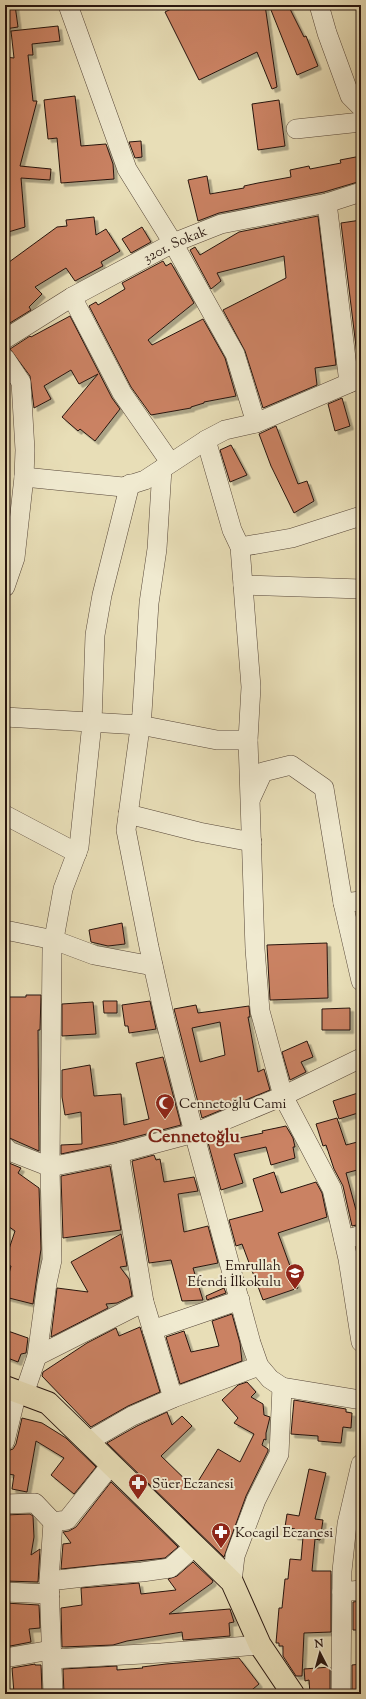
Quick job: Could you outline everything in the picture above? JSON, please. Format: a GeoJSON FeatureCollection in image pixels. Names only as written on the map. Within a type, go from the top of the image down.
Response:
{"type":"FeatureCollection","features":[{"type":"Feature","properties":{"kind":"main road"},"geometry":{"type":"LineString","coordinates":[[15,1391],[48,1403],[232,1582],[260,1645],[293,1694]]}},
{"type":"Feature","properties":{"kind":"street"},"geometry":{"type":"LineString","coordinates":[[68,5],[127,169],[173,243],[235,354],[256,423]]}},
{"type":"Feature","properties":{"kind":"street"},"geometry":{"type":"LineString","coordinates":[[319,5],[327,33],[350,96],[361,107]]}},
{"type":"Feature","properties":{"kind":"street"},"geometry":{"type":"LineString","coordinates":[[296,129],[361,122]]}},
{"type":"Feature","properties":{"kind":"street","name":"3201. Sokak"},"geometry":{"type":"LineString","coordinates":[[5,339],[72,297],[173,243],[221,224],[327,203],[361,192]]}},
{"type":"Feature","properties":{"kind":"street"},"geometry":{"type":"LineString","coordinates":[[24,477],[123,487],[145,480],[206,440],[225,430],[256,423],[355,381],[327,203]]}},
{"type":"Feature","properties":{"kind":"street"},"geometry":{"type":"LineString","coordinates":[[72,297],[122,393],[166,466],[157,548],[148,603],[140,725],[126,830],[153,966],[194,1134],[251,1343],[259,1366],[270,1379],[282,1387],[361,1400]]}},
{"type":"Feature","properties":{"kind":"street"},"geometry":{"type":"LineString","coordinates":[[5,358],[20,382],[25,450],[24,477],[15,558],[5,587]]}},
{"type":"Feature","properties":{"kind":"street"},"geometry":{"type":"LineString","coordinates":[[206,440],[232,530],[240,547],[251,687],[248,740],[254,950],[260,1011],[283,1096],[332,1189],[352,1238],[361,1342]]}},
{"type":"Feature","properties":{"kind":"street"},"geometry":{"type":"LineString","coordinates":[[5,1441],[15,1391],[37,1356],[47,1283],[52,1260],[50,1167],[52,950],[64,889],[80,847],[92,722],[95,635],[102,595],[130,484]]}},
{"type":"Feature","properties":{"kind":"street"},"geometry":{"type":"LineString","coordinates":[[240,547],[292,538],[361,516]]}},
{"type":"Feature","properties":{"kind":"street"},"geometry":{"type":"LineString","coordinates":[[243,584],[361,589]]}},
{"type":"Feature","properties":{"kind":"street"},"geometry":{"type":"LineString","coordinates":[[5,717],[140,725],[217,740],[248,740]]}},
{"type":"Feature","properties":{"kind":"street"},"geometry":{"type":"LineString","coordinates":[[250,800],[263,772],[291,765],[324,788],[352,902],[361,982]]}},
{"type":"Feature","properties":{"kind":"street"},"geometry":{"type":"LineString","coordinates":[[128,814],[198,832],[252,842]]}},
{"type":"Feature","properties":{"kind":"street"},"geometry":{"type":"LineString","coordinates":[[5,815],[77,853]]}},
{"type":"Feature","properties":{"kind":"street"},"geometry":{"type":"LineString","coordinates":[[5,930],[54,940],[94,955],[153,966]]}},
{"type":"Feature","properties":{"kind":"street"},"geometry":{"type":"LineString","coordinates":[[6,1152],[50,1167],[119,1153],[194,1134],[283,1096],[361,1058]]}},
{"type":"Feature","properties":{"kind":"street"},"geometry":{"type":"LineString","coordinates":[[119,1153],[144,1302],[174,1398]]}},
{"type":"Feature","properties":{"kind":"street"},"geometry":{"type":"LineString","coordinates":[[152,1330],[240,1300]]}},
{"type":"Feature","properties":{"kind":"street"},"geometry":{"type":"LineString","coordinates":[[37,1356],[144,1302]]}},
{"type":"Feature","properties":{"kind":"street"},"geometry":{"type":"LineString","coordinates":[[87,1442],[132,1416],[174,1398],[259,1366]]}},
{"type":"Feature","properties":{"kind":"street"},"geometry":{"type":"LineString","coordinates":[[232,1582],[235,1556],[256,1500],[280,1454],[282,1387]]}},
{"type":"Feature","properties":{"kind":"street"},"geometry":{"type":"LineString","coordinates":[[341,1694],[342,1571],[347,1524],[361,1464]]}},
{"type":"Feature","properties":{"kind":"street"},"geometry":{"type":"LineString","coordinates":[[53,1522],[67,1520],[111,1465]]}},
{"type":"Feature","properties":{"kind":"street"},"geometry":{"type":"LineString","coordinates":[[5,1504],[35,1503],[53,1522],[50,1587],[53,1694]]}},
{"type":"Feature","properties":{"kind":"street"},"geometry":{"type":"LineString","coordinates":[[5,1592],[50,1587],[102,1575],[170,1568],[195,1546]]}},
{"type":"Feature","properties":{"kind":"street"},"geometry":{"type":"LineString","coordinates":[[342,1592],[361,1590]]}},
{"type":"Feature","properties":{"kind":"street"},"geometry":{"type":"LineString","coordinates":[[5,1658],[52,1654],[161,1653],[260,1645]]}},
{"type":"Feature","properties":{"kind":"building"},"geometry":{"type":"Polygon","coordinates":[[[5,5],[15,5],[18,27],[5,29],[5,5]]]}},
{"type":"Feature","properties":{"kind":"building"},"geometry":{"type":"Polygon","coordinates":[[[179,5],[265,5],[277,87],[272,89],[257,52],[199,80],[165,12],[179,5]]]}},
{"type":"Feature","properties":{"kind":"building"},"geometry":{"type":"Polygon","coordinates":[[[269,5],[288,5],[304,37],[306,36],[318,66],[297,75],[269,5]]]}},
{"type":"Feature","properties":{"kind":"building"},"geometry":{"type":"Polygon","coordinates":[[[58,26],[60,41],[32,44],[33,55],[28,55],[33,101],[37,101],[20,166],[51,169],[50,180],[21,178],[25,227],[5,233],[5,57],[14,58],[11,31],[58,26]]]}},
{"type":"Feature","properties":{"kind":"building"},"geometry":{"type":"Polygon","coordinates":[[[75,96],[81,146],[106,144],[113,164],[114,179],[61,183],[57,138],[48,139],[44,100],[75,96]]]}},
{"type":"Feature","properties":{"kind":"building"},"geometry":{"type":"Polygon","coordinates":[[[279,100],[285,146],[258,150],[252,104],[279,100]]]}},
{"type":"Feature","properties":{"kind":"building"},"geometry":{"type":"Polygon","coordinates":[[[141,141],[142,157],[135,158],[129,142],[141,141]]]}},
{"type":"Feature","properties":{"kind":"building"},"geometry":{"type":"Polygon","coordinates":[[[361,156],[361,181],[324,192],[219,213],[198,221],[188,180],[207,176],[210,194],[291,177],[290,170],[309,166],[310,169],[341,163],[340,160],[361,156]]]}},
{"type":"Feature","properties":{"kind":"building"},"geometry":{"type":"Polygon","coordinates":[[[318,216],[336,365],[315,368],[317,385],[263,408],[245,351],[223,310],[286,278],[284,256],[217,273],[221,281],[211,289],[190,250],[195,247],[200,255],[239,232],[318,216]]]}},
{"type":"Feature","properties":{"kind":"building"},"geometry":{"type":"Polygon","coordinates":[[[94,217],[96,235],[106,229],[120,251],[101,262],[103,266],[75,281],[66,268],[35,287],[42,294],[29,307],[31,310],[5,326],[5,265],[57,227],[67,226],[66,220],[94,217]]]}},
{"type":"Feature","properties":{"kind":"building"},"geometry":{"type":"Polygon","coordinates":[[[361,220],[361,362],[358,363],[341,223],[361,220]]]}},
{"type":"Feature","properties":{"kind":"building"},"geometry":{"type":"Polygon","coordinates":[[[142,227],[151,242],[131,253],[122,239],[142,227]]]}},
{"type":"Feature","properties":{"kind":"building"},"geometry":{"type":"Polygon","coordinates":[[[163,261],[166,266],[171,263],[194,303],[148,340],[152,345],[203,319],[225,358],[236,396],[204,402],[191,408],[151,415],[131,387],[89,306],[96,302],[98,305],[125,289],[122,283],[163,261]]]}},
{"type":"Feature","properties":{"kind":"building"},"geometry":{"type":"Polygon","coordinates":[[[70,316],[112,398],[120,409],[95,441],[80,429],[78,431],[62,417],[98,374],[79,384],[71,370],[44,386],[51,399],[34,408],[30,376],[10,349],[30,336],[31,337],[70,316]]]}},
{"type":"Feature","properties":{"kind":"building"},"geometry":{"type":"Polygon","coordinates":[[[342,398],[350,426],[335,431],[328,404],[342,398]]]}},
{"type":"Feature","properties":{"kind":"building"},"geometry":{"type":"Polygon","coordinates":[[[276,426],[298,484],[307,481],[314,501],[294,513],[271,466],[259,434],[276,426]]]}},
{"type":"Feature","properties":{"kind":"building"},"geometry":{"type":"Polygon","coordinates":[[[231,445],[247,475],[230,482],[220,450],[231,445]]]}},
{"type":"Feature","properties":{"kind":"building"},"geometry":{"type":"Polygon","coordinates":[[[122,923],[125,944],[108,946],[91,942],[89,930],[122,923]]]}},
{"type":"Feature","properties":{"kind":"building"},"geometry":{"type":"Polygon","coordinates":[[[327,943],[328,998],[270,1000],[267,945],[327,943]]]}},
{"type":"Feature","properties":{"kind":"building"},"geometry":{"type":"Polygon","coordinates":[[[26,995],[41,995],[40,1030],[38,1030],[39,1151],[5,1136],[5,997],[26,997],[26,995]]]}},
{"type":"Feature","properties":{"kind":"building"},"geometry":{"type":"Polygon","coordinates":[[[103,1001],[117,1001],[117,1013],[104,1013],[103,1001]]]}},
{"type":"Feature","properties":{"kind":"building"},"geometry":{"type":"Polygon","coordinates":[[[150,1001],[156,1029],[129,1033],[128,1026],[125,1026],[122,1005],[150,1001]]]}},
{"type":"Feature","properties":{"kind":"building"},"geometry":{"type":"Polygon","coordinates":[[[93,1002],[96,1034],[62,1036],[62,1004],[93,1002]]]}},
{"type":"Feature","properties":{"kind":"building"},"geometry":{"type":"Polygon","coordinates":[[[196,1005],[198,1013],[249,1006],[250,1017],[248,1017],[258,1072],[264,1069],[270,1090],[202,1118],[174,1009],[196,1005]],[[220,1022],[192,1028],[200,1062],[225,1055],[220,1022]]]}},
{"type":"Feature","properties":{"kind":"building"},"geometry":{"type":"Polygon","coordinates":[[[350,1008],[350,1030],[322,1030],[322,1009],[350,1008]]]}},
{"type":"Feature","properties":{"kind":"building"},"geometry":{"type":"Polygon","coordinates":[[[307,1041],[313,1057],[301,1062],[306,1072],[290,1080],[282,1052],[307,1041]]]}},
{"type":"Feature","properties":{"kind":"building"},"geometry":{"type":"Polygon","coordinates":[[[163,1057],[181,1125],[116,1142],[61,1154],[61,1145],[82,1144],[81,1112],[65,1115],[62,1097],[62,1070],[90,1065],[94,1096],[121,1094],[124,1125],[149,1119],[136,1063],[163,1057]]]}},
{"type":"Feature","properties":{"kind":"building"},"geometry":{"type":"Polygon","coordinates":[[[361,1092],[361,1112],[339,1119],[333,1101],[361,1092]]]}},
{"type":"Feature","properties":{"kind":"building"},"geometry":{"type":"Polygon","coordinates":[[[337,1118],[346,1145],[361,1141],[361,1169],[346,1173],[356,1210],[361,1208],[361,1224],[352,1226],[343,1186],[334,1169],[326,1145],[323,1146],[316,1124],[337,1118]]]}},
{"type":"Feature","properties":{"kind":"building"},"geometry":{"type":"Polygon","coordinates":[[[286,1126],[293,1138],[295,1158],[271,1165],[266,1147],[234,1154],[243,1183],[221,1190],[207,1139],[228,1131],[230,1140],[263,1133],[262,1131],[286,1126]]]}},
{"type":"Feature","properties":{"kind":"building"},"geometry":{"type":"Polygon","coordinates":[[[154,1155],[156,1160],[160,1159],[164,1182],[194,1177],[198,1191],[178,1194],[184,1232],[208,1226],[218,1263],[193,1268],[203,1300],[182,1301],[171,1260],[149,1263],[132,1161],[154,1155]]]}},
{"type":"Feature","properties":{"kind":"building"},"geometry":{"type":"Polygon","coordinates":[[[5,1163],[21,1168],[18,1173],[39,1188],[41,1249],[33,1304],[5,1297],[5,1289],[11,1266],[5,1265],[5,1249],[9,1249],[15,1231],[5,1224],[5,1163]]]}},
{"type":"Feature","properties":{"kind":"building"},"geometry":{"type":"Polygon","coordinates":[[[110,1166],[121,1230],[63,1238],[61,1176],[110,1166]]]}},
{"type":"Feature","properties":{"kind":"building"},"geometry":{"type":"Polygon","coordinates":[[[274,1172],[281,1193],[316,1182],[322,1193],[327,1217],[278,1233],[298,1288],[263,1300],[242,1244],[236,1246],[229,1220],[263,1211],[253,1179],[274,1172]]]}},
{"type":"Feature","properties":{"kind":"building"},"geometry":{"type":"Polygon","coordinates":[[[121,1234],[127,1266],[120,1267],[129,1279],[132,1296],[117,1303],[106,1304],[108,1308],[51,1337],[57,1288],[88,1292],[71,1262],[121,1234]]]}},
{"type":"Feature","properties":{"kind":"building"},"geometry":{"type":"Polygon","coordinates":[[[224,1288],[226,1293],[207,1300],[206,1296],[224,1288]]]}},
{"type":"Feature","properties":{"kind":"building"},"geometry":{"type":"Polygon","coordinates":[[[232,1314],[240,1343],[242,1361],[180,1384],[166,1337],[184,1331],[191,1352],[219,1346],[212,1321],[232,1314]]]}},
{"type":"Feature","properties":{"kind":"building"},"geometry":{"type":"Polygon","coordinates":[[[140,1327],[160,1392],[128,1406],[91,1427],[42,1376],[43,1372],[87,1343],[116,1328],[119,1336],[140,1327]]]}},
{"type":"Feature","properties":{"kind":"building"},"geometry":{"type":"Polygon","coordinates":[[[5,1330],[28,1338],[26,1353],[21,1354],[18,1362],[5,1357],[5,1330]]]}},
{"type":"Feature","properties":{"kind":"building"},"geometry":{"type":"Polygon","coordinates":[[[247,1382],[256,1392],[251,1397],[263,1404],[264,1415],[270,1417],[266,1440],[264,1439],[262,1445],[268,1449],[268,1451],[246,1496],[224,1557],[107,1443],[137,1426],[167,1412],[172,1425],[182,1416],[192,1426],[161,1456],[194,1488],[218,1449],[240,1462],[254,1434],[234,1423],[238,1418],[222,1400],[238,1385],[247,1382]]]}},
{"type":"Feature","properties":{"kind":"building"},"geometry":{"type":"Polygon","coordinates":[[[294,1400],[346,1409],[346,1412],[352,1413],[351,1428],[343,1427],[341,1443],[318,1441],[318,1436],[291,1434],[294,1400]]]}},
{"type":"Feature","properties":{"kind":"building"},"geometry":{"type":"Polygon","coordinates":[[[22,1418],[42,1423],[66,1438],[96,1467],[74,1494],[51,1475],[64,1458],[36,1441],[27,1492],[12,1489],[14,1475],[8,1474],[9,1471],[5,1471],[5,1452],[13,1449],[16,1444],[22,1418]]]}},
{"type":"Feature","properties":{"kind":"building"},"geometry":{"type":"Polygon","coordinates":[[[309,1469],[326,1473],[315,1519],[323,1520],[320,1540],[315,1539],[312,1571],[331,1571],[331,1632],[304,1633],[302,1676],[296,1676],[283,1656],[283,1646],[279,1646],[279,1643],[276,1643],[279,1608],[282,1608],[285,1579],[288,1579],[290,1559],[301,1560],[303,1537],[294,1536],[295,1529],[285,1527],[287,1514],[299,1516],[309,1469]]]}},
{"type":"Feature","properties":{"kind":"building"},"geometry":{"type":"Polygon","coordinates":[[[111,1482],[178,1547],[165,1558],[61,1569],[63,1544],[71,1543],[63,1532],[69,1531],[76,1527],[111,1482]]]}},
{"type":"Feature","properties":{"kind":"building"},"geometry":{"type":"Polygon","coordinates":[[[30,1514],[33,1516],[34,1537],[31,1555],[40,1549],[38,1582],[5,1581],[5,1515],[30,1514]]]}},
{"type":"Feature","properties":{"kind":"building"},"geometry":{"type":"Polygon","coordinates":[[[193,1562],[213,1581],[169,1614],[230,1609],[234,1622],[229,1623],[230,1636],[183,1640],[182,1632],[127,1641],[113,1645],[62,1647],[61,1608],[82,1605],[81,1588],[139,1583],[141,1594],[176,1590],[168,1579],[177,1576],[193,1562]]]}},
{"type":"Feature","properties":{"kind":"building"},"geometry":{"type":"Polygon","coordinates":[[[361,1601],[361,1630],[353,1630],[353,1602],[361,1601]]]}},
{"type":"Feature","properties":{"kind":"building"},"geometry":{"type":"Polygon","coordinates":[[[5,1603],[39,1605],[40,1628],[29,1629],[31,1642],[5,1647],[5,1603]]]}},
{"type":"Feature","properties":{"kind":"building"},"geometry":{"type":"Polygon","coordinates":[[[239,1658],[259,1684],[247,1694],[64,1694],[63,1669],[117,1666],[117,1670],[239,1658]]]}},
{"type":"Feature","properties":{"kind":"building"},"geometry":{"type":"Polygon","coordinates":[[[35,1664],[41,1665],[42,1691],[14,1693],[12,1668],[35,1664]]]}},
{"type":"Feature","properties":{"kind":"building"},"geometry":{"type":"Polygon","coordinates":[[[361,1664],[361,1693],[352,1693],[352,1665],[361,1664]]]}},
{"type":"Feature","properties":{"kind":"building"},"geometry":{"type":"Polygon","coordinates":[[[330,1667],[330,1694],[310,1694],[309,1680],[305,1681],[304,1669],[330,1667]]]}},
{"type":"Feature","properties":{"kind":"place","name":"Cennetoğlu Cami"},"geometry":{"type":"Point","coordinates":[165,1120]}},
{"type":"Feature","properties":{"kind":"place","name":"Emrullah Efendi İlkokulu"},"geometry":{"type":"Point","coordinates":[295,1290]}},
{"type":"Feature","properties":{"kind":"place","name":"Süer Eczanesi"},"geometry":{"type":"Point","coordinates":[138,1500]}},
{"type":"Feature","properties":{"kind":"place","name":"Kocagil Eczanesi"},"geometry":{"type":"Point","coordinates":[221,1549]}},
{"type":"Feature","properties":{"kind":"district","name":"Cennetoğlu"},"geometry":{"type":"Point","coordinates":[194,1136]}}]}
